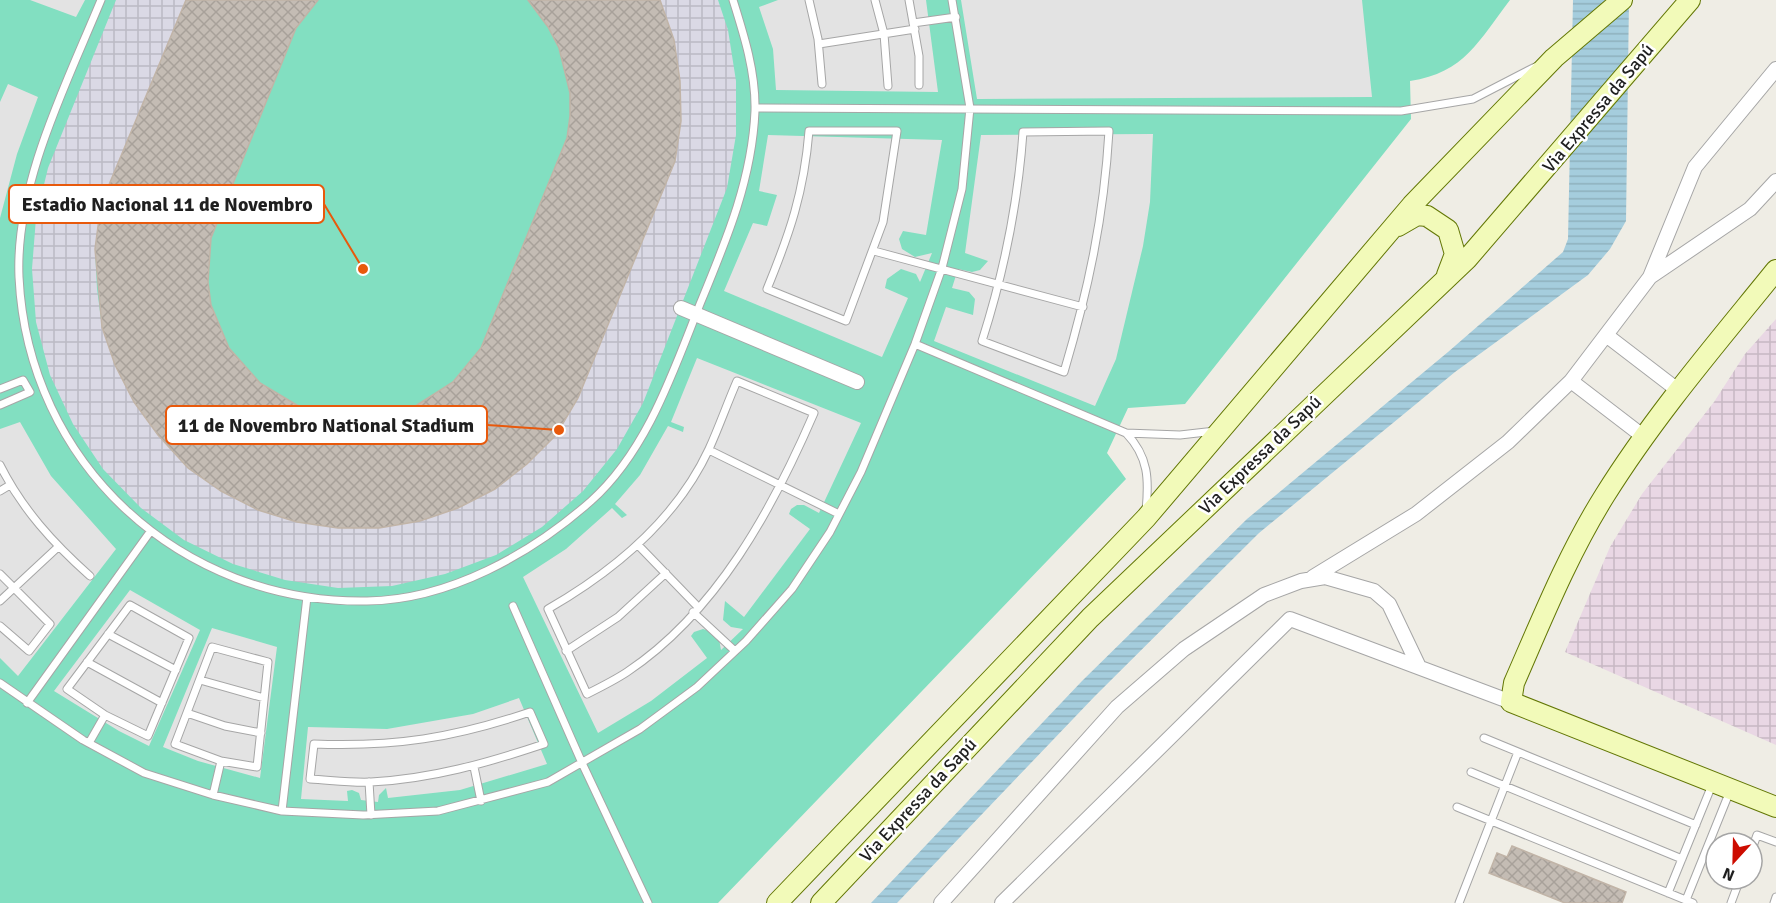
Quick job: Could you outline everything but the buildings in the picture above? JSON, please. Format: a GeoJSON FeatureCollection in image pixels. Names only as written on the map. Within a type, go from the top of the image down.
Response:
{"type":"FeatureCollection","features":[{"type":"Feature","properties":{"kind":"main road","name":"Via Expressa da Sapú"},"geometry":{"type":"LineString","coordinates":[[777,903],[1146,518],[1385,236],[1554,58],[1622,0]]}},
{"type":"Feature","properties":{"kind":"main road","name":"Via Expressa da Sapú"},"geometry":{"type":"LineString","coordinates":[[821,903],[1089,618],[1443,283],[1491,234],[1690,0]]}},
{"type":"Feature","properties":{"kind":"main road"},"geometry":{"type":"LineString","coordinates":[[1385,236],[1417,215],[1427,216],[1448,230],[1455,254],[1443,283]]}},
{"type":"Feature","properties":{"kind":"main road"},"geometry":{"type":"LineString","coordinates":[[1776,270],[1644,436],[1603,497],[1554,591],[1514,683],[1511,702],[1776,807]]}},
{"type":"Feature","properties":{"kind":"street"},"geometry":{"type":"LineString","coordinates":[[941,903],[1117,707],[1184,649],[1264,595],[1313,577],[1416,514],[1508,442],[1571,381],[1650,278],[1695,167],[1776,69]]}},
{"type":"Feature","properties":{"kind":"street"},"geometry":{"type":"LineString","coordinates":[[1650,278],[1750,209],[1776,181]]}},
{"type":"Feature","properties":{"kind":"street"},"geometry":{"type":"LineString","coordinates":[[681,308],[857,382]]}},
{"type":"Feature","properties":{"kind":"street"},"geometry":{"type":"LineString","coordinates":[[1606,334],[1679,391]]}},
{"type":"Feature","properties":{"kind":"street"},"geometry":{"type":"LineString","coordinates":[[1571,381],[1644,436]]}},
{"type":"Feature","properties":{"kind":"street"},"geometry":{"type":"LineString","coordinates":[[1313,577],[1325,577],[1374,591],[1382,597],[1400,623],[1419,667]]}},
{"type":"Feature","properties":{"kind":"street"},"geometry":{"type":"LineString","coordinates":[[1002,903],[1290,620],[1511,702]]}},
{"type":"Feature","properties":{"kind":"lane"},"geometry":{"type":"LineString","coordinates":[[101,0],[32,175],[22,223],[19,275],[24,326],[39,375],[57,419],[84,462],[114,498],[150,532],[188,558],[227,576],[267,590],[307,597],[369,601],[428,592],[488,572],[543,540],[595,498],[639,444],[737,213],[749,165],[755,108],[748,48],[733,0]]}},
{"type":"Feature","properties":{"kind":"lane"},"geometry":{"type":"LineString","coordinates":[[809,0],[819,44],[822,84]]}},
{"type":"Feature","properties":{"kind":"lane"},"geometry":{"type":"LineString","coordinates":[[875,0],[884,34],[888,86]]}},
{"type":"Feature","properties":{"kind":"lane"},"geometry":{"type":"LineString","coordinates":[[909,0],[919,56],[919,86]]}},
{"type":"Feature","properties":{"kind":"lane"},"geometry":{"type":"LineString","coordinates":[[0,683],[89,743],[144,773],[213,795],[282,811],[370,815],[438,811],[548,782],[640,729],[697,687],[735,651],[792,589],[839,514],[861,472],[915,344],[942,268],[962,189],[970,108],[952,0]]}},
{"type":"Feature","properties":{"kind":"lane"},"geometry":{"type":"LineString","coordinates":[[819,44],[884,34],[956,17]]}},
{"type":"Feature","properties":{"kind":"lane"},"geometry":{"type":"LineString","coordinates":[[755,108],[1401,111],[1473,99],[1554,58]]}},
{"type":"Feature","properties":{"kind":"lane"},"geometry":{"type":"LineString","coordinates":[[809,131],[897,131],[890,191],[874,250],[846,321],[767,289],[797,210],[806,171],[809,131]]}},
{"type":"Feature","properties":{"kind":"lane"},"geometry":{"type":"LineString","coordinates":[[1109,131],[1105,192],[1083,307],[1064,372],[982,341],[1000,285],[1019,184],[1023,132],[1109,131]]}},
{"type":"Feature","properties":{"kind":"lane"},"geometry":{"type":"LineString","coordinates":[[874,250],[1083,307]]}},
{"type":"Feature","properties":{"kind":"lane"},"geometry":{"type":"LineString","coordinates":[[915,344],[1126,433],[1180,435],[1221,430]]}},
{"type":"Feature","properties":{"kind":"lane"},"geometry":{"type":"LineString","coordinates":[[0,389],[22,380],[30,392],[0,405]]}},
{"type":"Feature","properties":{"kind":"lane"},"geometry":{"type":"LineString","coordinates":[[737,381],[814,412],[780,486],[750,537],[696,610],[663,643],[628,671],[587,694],[548,609],[592,583],[638,545],[668,512],[709,450],[737,381]]}},
{"type":"Feature","properties":{"kind":"lane"},"geometry":{"type":"LineString","coordinates":[[1126,433],[1136,444],[1148,470],[1146,518]]}},
{"type":"Feature","properties":{"kind":"lane"},"geometry":{"type":"LineString","coordinates":[[709,450],[839,514]]}},
{"type":"Feature","properties":{"kind":"lane"},"geometry":{"type":"LineString","coordinates":[[0,465],[10,485],[30,514],[58,547],[90,576]]}},
{"type":"Feature","properties":{"kind":"lane"},"geometry":{"type":"LineString","coordinates":[[0,491],[10,485]]}},
{"type":"Feature","properties":{"kind":"lane"},"geometry":{"type":"LineString","coordinates":[[27,703],[150,532]]}},
{"type":"Feature","properties":{"kind":"lane"},"geometry":{"type":"LineString","coordinates":[[638,545],[735,651]]}},
{"type":"Feature","properties":{"kind":"lane"},"geometry":{"type":"LineString","coordinates":[[0,601],[58,547]]}},
{"type":"Feature","properties":{"kind":"lane"},"geometry":{"type":"LineString","coordinates":[[566,651],[618,617],[666,573]]}},
{"type":"Feature","properties":{"kind":"lane"},"geometry":{"type":"LineString","coordinates":[[0,574],[50,624],[29,651],[0,626]]}},
{"type":"Feature","properties":{"kind":"lane"},"geometry":{"type":"LineString","coordinates":[[282,811],[307,597]]}},
{"type":"Feature","properties":{"kind":"lane"},"geometry":{"type":"LineString","coordinates":[[130,605],[189,638],[148,736],[105,715],[67,689],[108,634],[130,605]]}},
{"type":"Feature","properties":{"kind":"lane"},"geometry":{"type":"LineString","coordinates":[[513,606],[582,763],[648,903]]}},
{"type":"Feature","properties":{"kind":"lane"},"geometry":{"type":"LineString","coordinates":[[108,634],[176,670]]}},
{"type":"Feature","properties":{"kind":"lane"},"geometry":{"type":"LineString","coordinates":[[212,647],[268,662],[264,698],[258,767],[221,761],[175,744],[212,647]]}},
{"type":"Feature","properties":{"kind":"lane"},"geometry":{"type":"LineString","coordinates":[[87,662],[162,703]]}},
{"type":"Feature","properties":{"kind":"lane"},"geometry":{"type":"LineString","coordinates":[[200,680],[264,698]]}},
{"type":"Feature","properties":{"kind":"lane"},"geometry":{"type":"LineString","coordinates":[[530,712],[544,744],[474,767],[428,776],[369,782],[310,779],[314,744],[367,746],[422,741],[480,729],[530,712]]}},
{"type":"Feature","properties":{"kind":"lane"},"geometry":{"type":"LineString","coordinates":[[187,713],[225,726],[261,733]]}},
{"type":"Feature","properties":{"kind":"lane"},"geometry":{"type":"LineString","coordinates":[[89,743],[105,715]]}},
{"type":"Feature","properties":{"kind":"lane"},"geometry":{"type":"LineString","coordinates":[[1484,738],[1696,825]]}},
{"type":"Feature","properties":{"kind":"lane"},"geometry":{"type":"LineString","coordinates":[[1458,903],[1518,752]]}},
{"type":"Feature","properties":{"kind":"lane"},"geometry":{"type":"LineString","coordinates":[[213,795],[221,761]]}},
{"type":"Feature","properties":{"kind":"lane"},"geometry":{"type":"LineString","coordinates":[[474,767],[481,801]]}},
{"type":"Feature","properties":{"kind":"lane"},"geometry":{"type":"LineString","coordinates":[[1471,772],[1682,860]]}},
{"type":"Feature","properties":{"kind":"lane"},"geometry":{"type":"LineString","coordinates":[[369,782],[370,815]]}},
{"type":"Feature","properties":{"kind":"lane"},"geometry":{"type":"LineString","coordinates":[[1668,893],[1696,825],[1722,786]]}},
{"type":"Feature","properties":{"kind":"lane"},"geometry":{"type":"LineString","coordinates":[[1457,807],[1690,902],[1722,786]]}},
{"type":"Feature","properties":{"kind":"lane"},"geometry":{"type":"LineString","coordinates":[[1774,903],[1776,897]]}},
{"type":"Feature","properties":{"kind":"shaded area"},"geometry":{"type":"Polygon","coordinates":[[[30,0],[85,0],[76,17],[30,0]]]}},
{"type":"Feature","properties":{"kind":"shaded area"},"geometry":{"type":"Polygon","coordinates":[[[116,0],[186,0],[101,204],[95,249],[97,289],[102,327],[115,365],[134,402],[158,435],[188,468],[221,491],[258,510],[297,522],[338,528],[379,528],[419,521],[458,508],[494,489],[527,464],[556,435],[578,398],[675,161],[681,121],[680,81],[674,40],[660,0],[718,0],[728,30],[736,81],[736,135],[727,188],[643,403],[617,449],[583,491],[542,527],[496,555],[445,574],[392,586],[338,588],[285,580],[233,564],[184,540],[141,508],[103,469],[73,424],[50,375],[36,322],[32,269],[36,218],[48,168],[116,0]]]}},
{"type":"Feature","properties":{"kind":"shaded area"},"geometry":{"type":"Polygon","coordinates":[[[778,0],[926,0],[938,92],[776,90],[773,49],[759,7],[778,0]]]}},
{"type":"Feature","properties":{"kind":"shaded area"},"geometry":{"type":"Polygon","coordinates":[[[961,0],[1362,0],[1372,97],[977,99],[961,0]]]}},
{"type":"Feature","properties":{"kind":"shaded area"},"geometry":{"type":"Polygon","coordinates":[[[8,84],[38,97],[17,154],[0,218],[0,102],[8,84]]]}},
{"type":"Feature","properties":{"kind":"shaded area"},"geometry":{"type":"Polygon","coordinates":[[[1153,134],[1150,202],[1143,246],[1116,359],[1095,406],[934,341],[946,307],[973,315],[975,299],[969,292],[952,288],[958,269],[972,272],[980,270],[988,261],[965,253],[981,135],[1153,134]]]}},
{"type":"Feature","properties":{"kind":"shaded area"},"geometry":{"type":"Polygon","coordinates":[[[768,135],[942,140],[926,235],[903,231],[899,239],[902,249],[915,257],[932,253],[920,282],[916,274],[901,269],[887,279],[885,288],[908,298],[882,357],[724,291],[753,223],[767,226],[777,195],[759,191],[768,135]]]}},
{"type":"Feature","properties":{"kind":"shaded area"},"geometry":{"type":"Polygon","coordinates":[[[1776,319],[1776,745],[1565,652],[1610,547],[1642,494],[1714,402],[1745,354],[1776,319]]]}},
{"type":"Feature","properties":{"kind":"shaded area"},"geometry":{"type":"Polygon","coordinates":[[[697,358],[861,423],[819,513],[804,505],[797,505],[791,509],[789,514],[810,529],[744,617],[725,601],[723,620],[731,627],[743,629],[721,650],[719,639],[712,632],[703,629],[694,632],[691,636],[707,658],[651,701],[598,733],[523,577],[566,549],[612,508],[622,518],[627,515],[615,504],[640,475],[668,426],[683,432],[684,427],[671,422],[697,358]]]}},
{"type":"Feature","properties":{"kind":"shaded area"},"geometry":{"type":"Polygon","coordinates":[[[20,422],[51,476],[116,549],[18,676],[0,658],[0,429],[20,422]]]}},
{"type":"Feature","properties":{"kind":"shaded area"},"geometry":{"type":"Polygon","coordinates":[[[130,590],[200,630],[149,746],[119,731],[54,691],[130,590]]]}},
{"type":"Feature","properties":{"kind":"shaded area"},"geometry":{"type":"Polygon","coordinates":[[[212,628],[277,647],[260,778],[198,761],[163,747],[212,628]]]}},
{"type":"Feature","properties":{"kind":"shaded area"},"geometry":{"type":"Polygon","coordinates":[[[519,698],[547,764],[460,790],[388,798],[386,788],[379,795],[378,802],[361,800],[359,793],[352,790],[347,791],[348,801],[301,799],[308,727],[387,729],[473,714],[519,698]]]}},
{"type":"Feature","properties":{"kind":"green space"},"geometry":{"type":"Polygon","coordinates":[[[0,0],[1510,0],[1479,41],[1458,62],[1429,77],[1410,81],[1411,119],[1185,404],[1128,408],[1107,453],[1126,479],[718,903],[0,903],[0,0]]]}},
{"type":"Feature","properties":{"kind":"water"},"geometry":{"type":"Polygon","coordinates":[[[1573,0],[1629,0],[1626,221],[1610,249],[1588,275],[1455,372],[1259,533],[1095,696],[897,903],[871,903],[1082,681],[1247,519],[1448,352],[1563,252],[1568,239],[1573,0]]]}},
{"type":"Feature","properties":{"kind":"place","name":"Estadio Nacional 11 de Novembro"},"geometry":{"type":"Point","coordinates":[363,269]}},
{"type":"Feature","properties":{"kind":"place","name":"11 de Novembro National Stadium"},"geometry":{"type":"Point","coordinates":[559,430]}}]}
